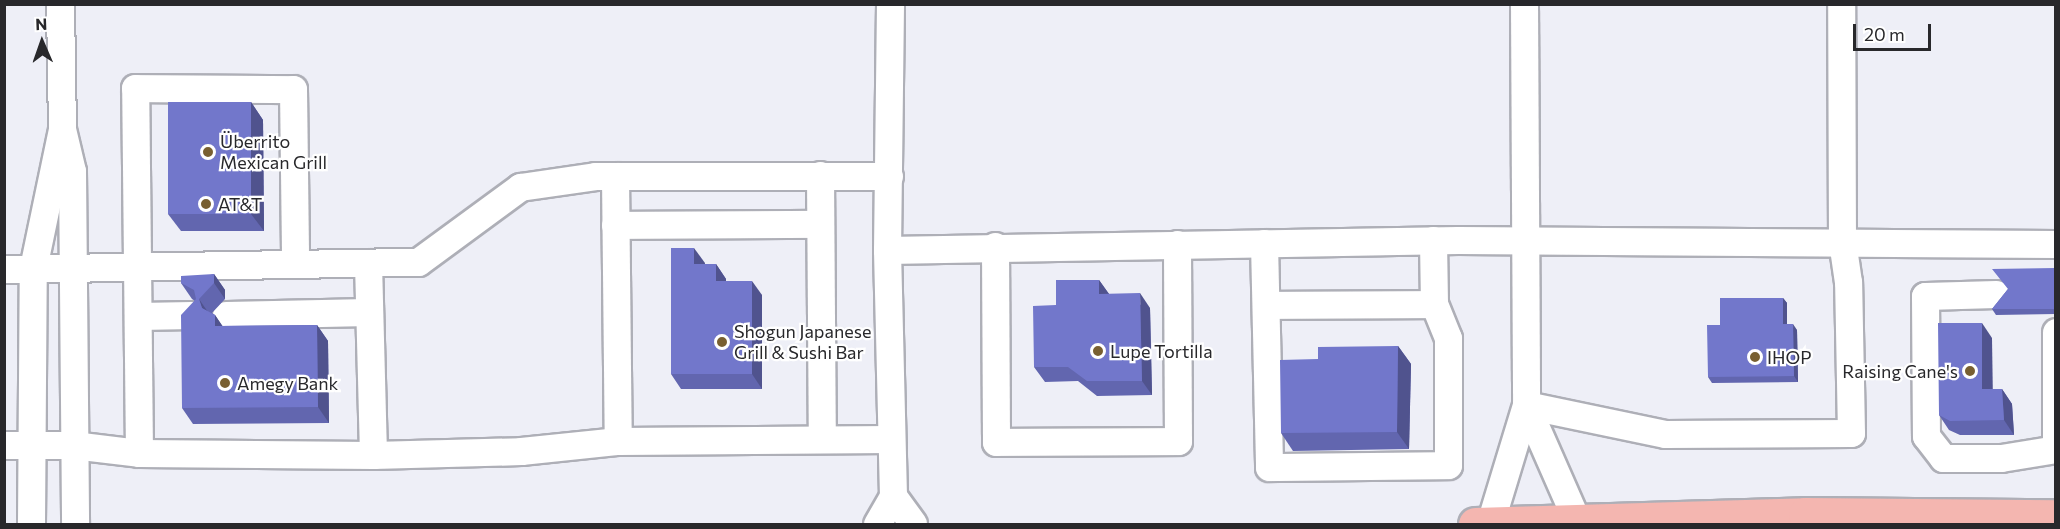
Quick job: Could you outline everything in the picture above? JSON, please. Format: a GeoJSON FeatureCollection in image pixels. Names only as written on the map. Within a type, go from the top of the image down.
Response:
{"type":"FeatureCollection","features":[{"type":"Feature","properties":{"kind":"main road"},"geometry":{"type":"LineString","coordinates":[[1483,522],[1576,519],[2055,516]]}},
{"type":"Feature","properties":{"kind":"lane"},"geometry":{"type":"LineString","coordinates":[[60,4],[62,129],[72,171],[75,525]]}},
{"type":"Feature","properties":{"kind":"lane"},"geometry":{"type":"LineString","coordinates":[[877,525],[893,496],[887,250],[890,4]]}},
{"type":"Feature","properties":{"kind":"lane"},"geometry":{"type":"LineString","coordinates":[[1483,522],[1526,405],[1528,241],[1524,4]]}},
{"type":"Feature","properties":{"kind":"lane"},"geometry":{"type":"LineString","coordinates":[[1526,405],[1665,434],[1851,433],[1848,282],[1842,241],[1841,4]]}},
{"type":"Feature","properties":{"kind":"lane"},"geometry":{"type":"LineString","coordinates":[[139,453],[135,88],[293,89],[296,263]]}},
{"type":"Feature","properties":{"kind":"lane"},"geometry":{"type":"LineString","coordinates":[[31,525],[33,268],[62,129]]}},
{"type":"Feature","properties":{"kind":"lane"},"geometry":{"type":"LineString","coordinates":[[820,175],[822,439]]}},
{"type":"Feature","properties":{"kind":"lane"},"geometry":{"type":"LineString","coordinates":[[4,269],[418,262],[520,187],[615,176],[889,176]]}},
{"type":"Feature","properties":{"kind":"lane"},"geometry":{"type":"LineString","coordinates":[[615,176],[618,441]]}},
{"type":"Feature","properties":{"kind":"lane"},"geometry":{"type":"LineString","coordinates":[[615,225],[820,224]]}},
{"type":"Feature","properties":{"kind":"lane"},"geometry":{"type":"LineString","coordinates":[[887,250],[995,246],[1433,240],[2055,244]]}},
{"type":"Feature","properties":{"kind":"lane"},"geometry":{"type":"LineString","coordinates":[[1264,243],[1269,467],[1448,465],[1448,338],[1434,304],[1433,240]]}},
{"type":"Feature","properties":{"kind":"lane"},"geometry":{"type":"LineString","coordinates":[[995,246],[996,442],[1178,441],[1177,244]]}},
{"type":"Feature","properties":{"kind":"lane"},"geometry":{"type":"LineString","coordinates":[[368,263],[373,455]]}},
{"type":"Feature","properties":{"kind":"lane"},"geometry":{"type":"LineString","coordinates":[[1996,294],[1925,296],[1926,436],[1943,458],[2001,458],[2055,448],[2055,332]]}},
{"type":"Feature","properties":{"kind":"lane"},"geometry":{"type":"LineString","coordinates":[[1266,305],[1434,304]]}},
{"type":"Feature","properties":{"kind":"lane"},"geometry":{"type":"LineString","coordinates":[[226,315],[369,312]]}},
{"type":"Feature","properties":{"kind":"lane"},"geometry":{"type":"LineString","coordinates":[[139,316],[192,315]]}},
{"type":"Feature","properties":{"kind":"lane"},"geometry":{"type":"LineString","coordinates":[[1526,405],[1576,519]]}},
{"type":"Feature","properties":{"kind":"lane"},"geometry":{"type":"LineString","coordinates":[[4,446],[73,445],[139,453],[373,455],[521,451],[618,441],[891,439]]}},
{"type":"Feature","properties":{"kind":"lane"},"geometry":{"type":"LineString","coordinates":[[893,496],[913,525]]}},
{"type":"Feature","properties":{"kind":"building"},"geometry":{"type":"Polygon","coordinates":[[[168,102],[251,102],[251,214],[168,214],[168,102]]]}},
{"type":"Feature","properties":{"kind":"building","name":"Shogun Japanese Grill & Sushi Bar"},"geometry":{"type":"Polygon","coordinates":[[[671,248],[694,248],[694,264],[716,264],[716,281],[752,281],[752,374],[671,374],[671,248]]]}},
{"type":"Feature","properties":{"kind":"building"},"geometry":{"type":"Polygon","coordinates":[[[2055,268],[2055,309],[1992,309],[2008,289],[1992,269],[2055,268]]]}},
{"type":"Feature","properties":{"kind":"building"},"geometry":{"type":"Polygon","coordinates":[[[214,274],[214,283],[199,299],[202,308],[215,315],[215,326],[317,325],[318,407],[182,408],[181,315],[196,299],[194,290],[181,283],[181,276],[214,274]]]}},
{"type":"Feature","properties":{"kind":"building","name":"Lupe Tortilla"},"geometry":{"type":"Polygon","coordinates":[[[1056,280],[1099,280],[1099,294],[1140,293],[1142,381],[1087,381],[1068,367],[1034,367],[1033,306],[1056,305],[1056,280]]]}},
{"type":"Feature","properties":{"kind":"building","name":"IHOP"},"geometry":{"type":"Polygon","coordinates":[[[1720,298],[1783,298],[1783,324],[1793,324],[1794,376],[1708,377],[1707,325],[1720,325],[1720,298]]]}},
{"type":"Feature","properties":{"kind":"building","name":"Raising Cane's"},"geometry":{"type":"Polygon","coordinates":[[[1938,323],[1982,323],[1982,389],[2002,389],[2004,420],[1950,421],[1939,415],[1938,323]]]}},
{"type":"Feature","properties":{"kind":"building"},"geometry":{"type":"Polygon","coordinates":[[[1398,346],[1397,432],[1281,433],[1280,360],[1318,359],[1318,347],[1398,346]]]}},
{"type":"Feature","properties":{"kind":"place","name":"Überrito Mexican Grill"},"geometry":{"type":"Point","coordinates":[208,152]}},
{"type":"Feature","properties":{"kind":"place","name":"AT&T"},"geometry":{"type":"Point","coordinates":[206,204]}},
{"type":"Feature","properties":{"kind":"place","name":"Shogun Japanese Grill & Sushi Bar"},"geometry":{"type":"Point","coordinates":[722,342]}},
{"type":"Feature","properties":{"kind":"place","name":"Lupe Tortilla"},"geometry":{"type":"Point","coordinates":[1098,351]}},
{"type":"Feature","properties":{"kind":"place","name":"IHOP"},"geometry":{"type":"Point","coordinates":[1755,357]}},
{"type":"Feature","properties":{"kind":"place","name":"Raising Cane's"},"geometry":{"type":"Point","coordinates":[1970,371]}},
{"type":"Feature","properties":{"kind":"place","name":"Amegy Bank"},"geometry":{"type":"Point","coordinates":[225,383]}}]}
